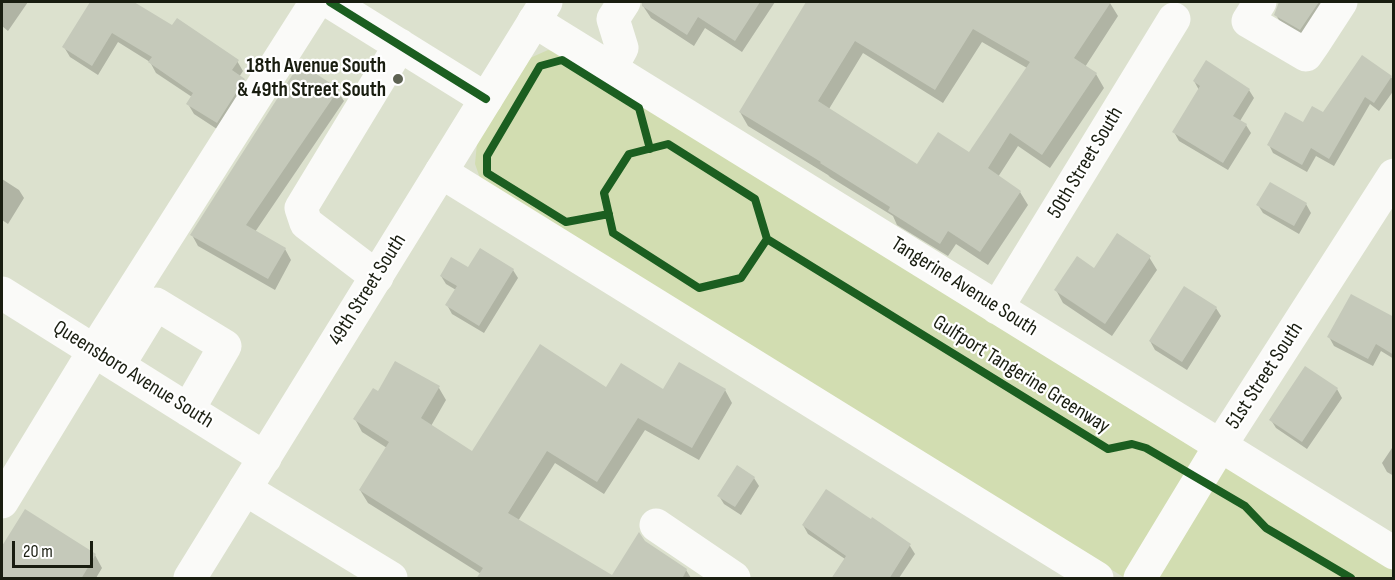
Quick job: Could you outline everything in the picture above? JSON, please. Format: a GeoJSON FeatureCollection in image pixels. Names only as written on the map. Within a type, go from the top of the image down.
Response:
{"type":"FeatureCollection","features":[{"type":"Feature","properties":{"kind":"street"},"geometry":{"type":"LineString","coordinates":[[2,502],[106,358],[316,2]]}},
{"type":"Feature","properties":{"kind":"street"},"geometry":{"type":"LineString","coordinates":[[330,2],[486,99]]}},
{"type":"Feature","properties":{"kind":"street"},"geometry":{"type":"LineString","coordinates":[[610,68],[622,48],[613,19],[624,2]]}},
{"type":"Feature","properties":{"kind":"street"},"geometry":{"type":"LineString","coordinates":[[1260,2],[1248,21],[1306,55],[1341,2]]}},
{"type":"Feature","properties":{"kind":"street","name":"Tangerine Avenue South"},"geometry":{"type":"LineString","coordinates":[[540,11],[610,68],[1394,553]]}},
{"type":"Feature","properties":{"kind":"street","name":"49th Street South"},"geometry":{"type":"LineString","coordinates":[[190,579],[540,11]]}},
{"type":"Feature","properties":{"kind":"street","name":"50th Street South"},"geometry":{"type":"LineString","coordinates":[[998,308],[1174,19]]}},
{"type":"Feature","properties":{"kind":"street"},"geometry":{"type":"LineString","coordinates":[[376,277],[306,223],[301,208],[400,45]]}},
{"type":"Feature","properties":{"kind":"street"},"geometry":{"type":"LineString","coordinates":[[441,172],[1096,579]]}},
{"type":"Feature","properties":{"kind":"street","name":"51st Street South"},"geometry":{"type":"LineString","coordinates":[[1140,579],[1220,446],[1394,175]]}},
{"type":"Feature","properties":{"kind":"street","name":"Queensboro Avenue South"},"geometry":{"type":"LineString","coordinates":[[2,293],[265,458]]}},
{"type":"Feature","properties":{"kind":"street"},"geometry":{"type":"LineString","coordinates":[[106,358],[156,304],[225,346],[188,410]]}},
{"type":"Feature","properties":{"kind":"street"},"geometry":{"type":"LineString","coordinates":[[245,489],[386,577]]}},
{"type":"Feature","properties":{"kind":"street"},"geometry":{"type":"LineString","coordinates":[[656,525],[734,579]]}},
{"type":"Feature","properties":{"kind":"green space"},"geometry":{"type":"Polygon","coordinates":[[[548,50],[556,52],[1200,452],[1125,578],[480,178],[475,164],[477,143],[530,58],[548,50]]]}},
{"type":"Feature","properties":{"kind":"green space"},"geometry":{"type":"Polygon","coordinates":[[[1224,466],[1394,571],[1393,578],[1157,578],[1224,466]]]}},
{"type":"Feature","properties":{"kind":"building"},"geometry":{"type":"Polygon","coordinates":[[[90,2],[134,2],[172,25],[177,18],[239,60],[232,70],[245,79],[217,123],[186,104],[193,93],[148,62],[152,57],[112,33],[92,66],[62,47],[90,2]]]}},
{"type":"Feature","properties":{"kind":"building"},"geometry":{"type":"Polygon","coordinates":[[[642,2],[760,2],[735,41],[698,17],[687,35],[642,6],[642,2]]]}},
{"type":"Feature","properties":{"kind":"building"},"geometry":{"type":"Polygon","coordinates":[[[806,2],[1111,2],[1074,58],[1097,73],[1042,155],[1010,133],[988,168],[1021,191],[980,252],[948,231],[940,244],[888,211],[890,207],[739,112],[806,2]],[[973,29],[935,90],[855,41],[818,101],[917,164],[938,132],[969,152],[1030,62],[973,29]]]}},
{"type":"Feature","properties":{"kind":"building"},"geometry":{"type":"Polygon","coordinates":[[[1279,2],[1319,2],[1300,30],[1274,15],[1279,2]]]}},
{"type":"Feature","properties":{"kind":"building"},"geometry":{"type":"Polygon","coordinates":[[[1362,55],[1392,76],[1374,103],[1365,97],[1329,159],[1311,148],[1302,165],[1267,145],[1285,112],[1303,122],[1312,106],[1323,112],[1362,55]]]}},
{"type":"Feature","properties":{"kind":"building"},"geometry":{"type":"Polygon","coordinates":[[[1206,60],[1250,89],[1233,116],[1247,124],[1223,163],[1172,132],[1200,86],[1193,81],[1206,60]]]}},
{"type":"Feature","properties":{"kind":"building"},"geometry":{"type":"Polygon","coordinates":[[[300,63],[339,89],[246,225],[286,248],[268,279],[190,235],[300,63]]]}},
{"type":"Feature","properties":{"kind":"building"},"geometry":{"type":"Polygon","coordinates":[[[1270,182],[1307,203],[1294,226],[1256,205],[1270,182]]]}},
{"type":"Feature","properties":{"kind":"building"},"geometry":{"type":"Polygon","coordinates":[[[1117,233],[1151,256],[1105,324],[1054,290],[1077,256],[1094,268],[1117,233]]]}},
{"type":"Feature","properties":{"kind":"building"},"geometry":{"type":"Polygon","coordinates":[[[480,248],[514,269],[479,326],[445,305],[457,286],[440,276],[451,257],[468,267],[480,248]]]}},
{"type":"Feature","properties":{"kind":"building"},"geometry":{"type":"Polygon","coordinates":[[[1184,286],[1217,307],[1182,362],[1149,341],[1184,286]]]}},
{"type":"Feature","properties":{"kind":"building"},"geometry":{"type":"Polygon","coordinates":[[[1351,294],[1394,317],[1394,355],[1376,344],[1368,359],[1327,337],[1351,294]]]}},
{"type":"Feature","properties":{"kind":"building"},"geometry":{"type":"Polygon","coordinates":[[[540,344],[606,387],[621,363],[663,389],[679,362],[726,389],[692,448],[638,418],[597,482],[547,451],[508,513],[612,575],[639,532],[645,541],[687,569],[682,579],[476,579],[483,568],[359,490],[389,442],[353,419],[373,388],[378,391],[395,361],[440,386],[421,418],[472,451],[540,344]]]}},
{"type":"Feature","properties":{"kind":"building"},"geometry":{"type":"Polygon","coordinates":[[[1305,366],[1338,388],[1302,442],[1269,420],[1305,366]]]}},
{"type":"Feature","properties":{"kind":"building"},"geometry":{"type":"Polygon","coordinates":[[[737,465],[755,477],[735,507],[717,496],[737,465]]]}},
{"type":"Feature","properties":{"kind":"building"},"geometry":{"type":"Polygon","coordinates":[[[826,489],[911,544],[889,579],[831,579],[846,556],[802,525],[826,489]]]}},
{"type":"Feature","properties":{"kind":"building"},"geometry":{"type":"Polygon","coordinates":[[[25,509],[96,554],[81,579],[2,579],[2,546],[25,509]]]}},
{"type":"Feature","properties":{"kind":"cycle path"},"geometry":{"type":"LineString","coordinates":[[330,2],[486,99]]}},
{"type":"Feature","properties":{"kind":"cycle path"},"geometry":{"type":"LineString","coordinates":[[609,214],[566,222],[487,173],[487,156],[540,66],[562,60],[639,108],[650,149]]}},
{"type":"Feature","properties":{"kind":"cycle path","name":"Gulfport Tangerine Greenway"},"geometry":{"type":"LineString","coordinates":[[767,239],[741,278],[699,288],[613,233],[604,193],[629,154],[668,144],[755,199],[767,239],[1108,449],[1132,444],[1146,448],[1245,506],[1266,528],[1351,578]]}},
{"type":"Feature","properties":{"kind":"place","name":"18th Avenue South & 49th Street South"},"geometry":{"type":"Point","coordinates":[398,79]}}]}
